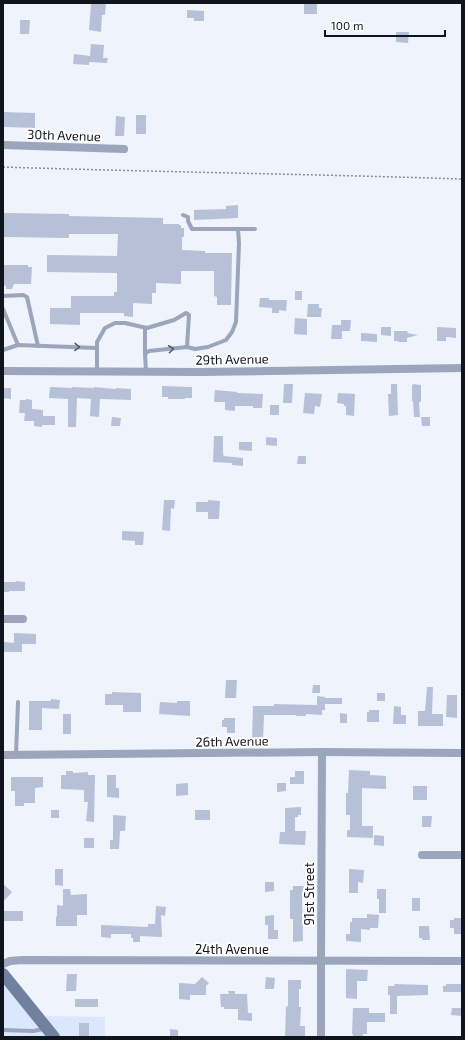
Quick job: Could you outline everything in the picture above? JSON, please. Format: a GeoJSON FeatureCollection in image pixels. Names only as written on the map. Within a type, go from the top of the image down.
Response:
{"type":"FeatureCollection","features":[{"type":"Feature","properties":{"kind":"street","name":"30th Avenue"},"geometry":{"type":"LineString","coordinates":[[3,145],[124,149]]}},
{"type":"Feature","properties":{"kind":"street","name":"29th Avenue"},"geometry":{"type":"LineString","coordinates":[[3,371],[146,372],[462,368]]}},
{"type":"Feature","properties":{"kind":"street"},"geometry":{"type":"LineString","coordinates":[[3,619],[23,620]]}},
{"type":"Feature","properties":{"kind":"street","name":"26th Avenue"},"geometry":{"type":"LineString","coordinates":[[3,755],[322,752],[462,754]]}},
{"type":"Feature","properties":{"kind":"street","name":"91st Street"},"geometry":{"type":"LineString","coordinates":[[321,1037],[320,960],[322,752]]}},
{"type":"Feature","properties":{"kind":"street"},"geometry":{"type":"LineString","coordinates":[[422,855],[462,855]]}},
{"type":"Feature","properties":{"kind":"street","name":"24th Avenue"},"geometry":{"type":"LineString","coordinates":[[3,964],[10,961],[22,960],[462,961]]}},
{"type":"Feature","properties":{"kind":"street"},"geometry":{"type":"LineString","coordinates":[[3,974],[51,1032]]}},
{"type":"Feature","properties":{"kind":"lane"},"geometry":{"type":"LineString","coordinates":[[183,215],[188,217],[188,221],[192,229],[255,229]]}},
{"type":"Feature","properties":{"kind":"lane"},"geometry":{"type":"LineString","coordinates":[[145,354],[149,351],[187,347],[195,349],[208,347],[226,340],[232,332],[236,322],[239,242],[238,229]]}},
{"type":"Feature","properties":{"kind":"lane"},"geometry":{"type":"LineString","coordinates":[[3,296],[23,294],[27,297],[38,346]]}},
{"type":"Feature","properties":{"kind":"lane"},"geometry":{"type":"LineString","coordinates":[[3,309],[18,345]]}},
{"type":"Feature","properties":{"kind":"lane"},"geometry":{"type":"LineString","coordinates":[[97,371],[97,342],[105,328],[114,323],[125,323],[145,328],[174,320],[185,313],[189,315],[187,347]]}},
{"type":"Feature","properties":{"kind":"lane"},"geometry":{"type":"LineString","coordinates":[[145,328],[146,372]]}},
{"type":"Feature","properties":{"kind":"lane"},"geometry":{"type":"LineString","coordinates":[[3,350],[18,345],[97,348]]}},
{"type":"Feature","properties":{"kind":"lane"},"geometry":{"type":"LineString","coordinates":[[16,755],[18,702]]}},
{"type":"Feature","properties":{"kind":"lane"},"geometry":{"type":"LineString","coordinates":[[3,1030],[51,1032]]}},
{"type":"Feature","properties":{"kind":"path"},"geometry":{"type":"LineString","coordinates":[[3,167],[146,172],[462,179]]}},
{"type":"Feature","properties":{"kind":"shaded area"},"geometry":{"type":"Polygon","coordinates":[[[3,982],[47,1037],[3,1037],[3,982]]]}},
{"type":"Feature","properties":{"kind":"shaded area"},"geometry":{"type":"Polygon","coordinates":[[[44,1016],[105,1017],[105,1037],[61,1037],[44,1016]]]}},
{"type":"Feature","properties":{"kind":"building"},"geometry":{"type":"Polygon","coordinates":[[[106,3],[105,15],[102,15],[101,32],[89,30],[91,4],[106,3]]]}},
{"type":"Feature","properties":{"kind":"building"},"geometry":{"type":"Polygon","coordinates":[[[304,3],[317,3],[317,14],[304,14],[304,3]]]}},
{"type":"Feature","properties":{"kind":"building"},"geometry":{"type":"Polygon","coordinates":[[[187,10],[204,11],[204,21],[194,21],[194,18],[187,18],[187,10]]]}},
{"type":"Feature","properties":{"kind":"building"},"geometry":{"type":"Polygon","coordinates":[[[20,20],[30,20],[29,34],[20,34],[20,20]]]}},
{"type":"Feature","properties":{"kind":"building"},"geometry":{"type":"Polygon","coordinates":[[[396,32],[409,32],[408,43],[396,42],[396,32]]]}},
{"type":"Feature","properties":{"kind":"building"},"geometry":{"type":"Polygon","coordinates":[[[91,44],[104,45],[103,58],[108,58],[107,63],[89,62],[89,65],[73,64],[74,54],[90,56],[91,44]]]}},
{"type":"Feature","properties":{"kind":"building"},"geometry":{"type":"Polygon","coordinates":[[[3,112],[35,113],[35,128],[3,127],[3,112]]]}},
{"type":"Feature","properties":{"kind":"building"},"geometry":{"type":"Polygon","coordinates":[[[136,115],[146,115],[146,134],[136,134],[136,115]]]}},
{"type":"Feature","properties":{"kind":"building"},"geometry":{"type":"Polygon","coordinates":[[[116,116],[125,117],[124,136],[115,136],[116,116]]]}},
{"type":"Feature","properties":{"kind":"building"},"geometry":{"type":"Polygon","coordinates":[[[238,205],[238,218],[194,220],[194,210],[226,209],[226,206],[238,205]]]}},
{"type":"Feature","properties":{"kind":"building"},"geometry":{"type":"Polygon","coordinates":[[[3,213],[163,218],[163,224],[179,224],[181,225],[181,228],[184,228],[182,250],[205,251],[205,253],[232,253],[231,305],[217,305],[217,297],[214,296],[214,271],[181,271],[181,284],[156,283],[156,293],[152,293],[152,304],[133,303],[133,317],[124,316],[124,313],[80,313],[80,325],[50,324],[50,308],[71,308],[71,296],[114,296],[114,292],[117,292],[117,273],[47,272],[47,255],[117,256],[118,234],[69,234],[69,238],[3,237],[3,213]]]}},
{"type":"Feature","properties":{"kind":"building"},"geometry":{"type":"Polygon","coordinates":[[[3,265],[28,265],[28,267],[32,267],[31,284],[14,284],[12,289],[6,289],[6,286],[3,285],[3,265]]]}},
{"type":"Feature","properties":{"kind":"building"},"geometry":{"type":"Polygon","coordinates":[[[295,291],[302,291],[302,300],[295,300],[295,291]]]}},
{"type":"Feature","properties":{"kind":"building"},"geometry":{"type":"Polygon","coordinates":[[[260,298],[269,298],[269,300],[287,300],[286,311],[279,310],[279,313],[272,313],[272,308],[259,307],[260,298]]]}},
{"type":"Feature","properties":{"kind":"building"},"geometry":{"type":"Polygon","coordinates":[[[308,304],[319,304],[319,308],[322,308],[321,317],[307,317],[308,304]]]}},
{"type":"Feature","properties":{"kind":"building"},"geometry":{"type":"Polygon","coordinates":[[[295,318],[307,319],[307,335],[294,334],[295,318]]]}},
{"type":"Feature","properties":{"kind":"building"},"geometry":{"type":"Polygon","coordinates":[[[341,320],[351,320],[350,331],[342,331],[342,339],[331,339],[332,325],[341,325],[341,320]]]}},
{"type":"Feature","properties":{"kind":"building"},"geometry":{"type":"Polygon","coordinates":[[[381,327],[391,327],[391,336],[381,335],[381,327]]]}},
{"type":"Feature","properties":{"kind":"building"},"geometry":{"type":"Polygon","coordinates":[[[437,327],[456,328],[456,338],[446,337],[446,341],[437,341],[437,327]]]}},
{"type":"Feature","properties":{"kind":"building"},"geometry":{"type":"Polygon","coordinates":[[[394,331],[408,331],[407,333],[418,335],[407,338],[407,342],[398,342],[394,341],[394,331]]]}},
{"type":"Feature","properties":{"kind":"building"},"geometry":{"type":"Polygon","coordinates":[[[361,333],[377,334],[377,342],[361,341],[361,333]]]}},
{"type":"Feature","properties":{"kind":"building"},"geometry":{"type":"Polygon","coordinates":[[[284,384],[293,384],[292,403],[283,403],[284,384]]]}},
{"type":"Feature","properties":{"kind":"building"},"geometry":{"type":"Polygon","coordinates":[[[391,384],[397,384],[398,415],[389,416],[388,394],[391,394],[391,384]]]}},
{"type":"Feature","properties":{"kind":"building"},"geometry":{"type":"Polygon","coordinates":[[[413,384],[421,385],[421,402],[419,402],[420,417],[414,417],[412,401],[413,384]]]}},
{"type":"Feature","properties":{"kind":"building"},"geometry":{"type":"Polygon","coordinates":[[[162,386],[192,387],[192,398],[168,399],[168,397],[162,397],[162,386]]]}},
{"type":"Feature","properties":{"kind":"building"},"geometry":{"type":"Polygon","coordinates":[[[50,387],[131,389],[131,400],[100,399],[99,417],[90,416],[91,399],[77,398],[76,427],[68,427],[68,399],[49,398],[50,387]]]}},
{"type":"Feature","properties":{"kind":"building"},"geometry":{"type":"Polygon","coordinates":[[[3,388],[11,388],[11,399],[3,398],[3,388]]]}},
{"type":"Feature","properties":{"kind":"building"},"geometry":{"type":"Polygon","coordinates":[[[215,390],[263,394],[262,408],[253,408],[253,406],[235,406],[235,411],[225,410],[225,402],[214,402],[215,390]]]}},
{"type":"Feature","properties":{"kind":"building"},"geometry":{"type":"Polygon","coordinates":[[[305,393],[322,394],[320,407],[315,406],[314,414],[303,413],[305,393]]]}},
{"type":"Feature","properties":{"kind":"building"},"geometry":{"type":"Polygon","coordinates":[[[338,393],[355,394],[354,416],[346,415],[346,406],[344,406],[344,404],[337,403],[338,393]]]}},
{"type":"Feature","properties":{"kind":"building"},"geometry":{"type":"Polygon","coordinates":[[[20,400],[32,400],[32,409],[43,410],[43,416],[55,416],[55,425],[42,425],[42,427],[34,426],[34,421],[24,421],[25,413],[19,413],[20,400]]]}},
{"type":"Feature","properties":{"kind":"building"},"geometry":{"type":"Polygon","coordinates":[[[270,405],[279,405],[279,415],[270,415],[270,405]]]}},
{"type":"Feature","properties":{"kind":"building"},"geometry":{"type":"Polygon","coordinates":[[[112,417],[121,418],[120,426],[111,426],[112,417]]]}},
{"type":"Feature","properties":{"kind":"building"},"geometry":{"type":"Polygon","coordinates":[[[421,417],[430,417],[430,426],[422,426],[421,417]]]}},
{"type":"Feature","properties":{"kind":"building"},"geometry":{"type":"Polygon","coordinates":[[[214,436],[223,436],[223,456],[243,458],[243,466],[232,465],[232,463],[213,462],[214,436]]]}},
{"type":"Feature","properties":{"kind":"building"},"geometry":{"type":"Polygon","coordinates":[[[266,437],[277,438],[277,446],[266,445],[266,437]]]}},
{"type":"Feature","properties":{"kind":"building"},"geometry":{"type":"Polygon","coordinates":[[[239,442],[252,442],[252,451],[239,450],[239,442]]]}},
{"type":"Feature","properties":{"kind":"building"},"geometry":{"type":"Polygon","coordinates":[[[298,456],[306,456],[306,464],[297,464],[298,456]]]}},
{"type":"Feature","properties":{"kind":"building"},"geometry":{"type":"Polygon","coordinates":[[[164,500],[175,500],[174,509],[171,508],[170,531],[162,530],[164,500]]]}},
{"type":"Feature","properties":{"kind":"building"},"geometry":{"type":"Polygon","coordinates":[[[208,500],[220,501],[219,519],[208,519],[208,512],[196,512],[196,502],[208,502],[208,500]]]}},
{"type":"Feature","properties":{"kind":"building"},"geometry":{"type":"Polygon","coordinates":[[[122,531],[144,532],[143,545],[135,545],[135,541],[122,540],[122,531]]]}},
{"type":"Feature","properties":{"kind":"building"},"geometry":{"type":"Polygon","coordinates":[[[3,582],[25,582],[25,591],[3,592],[3,582]]]}},
{"type":"Feature","properties":{"kind":"building"},"geometry":{"type":"Polygon","coordinates":[[[14,633],[36,634],[36,644],[22,644],[22,652],[4,652],[4,642],[14,643],[14,633]]]}},
{"type":"Feature","properties":{"kind":"building"},"geometry":{"type":"Polygon","coordinates":[[[226,680],[237,680],[236,698],[225,698],[226,680]]]}},
{"type":"Feature","properties":{"kind":"building"},"geometry":{"type":"Polygon","coordinates":[[[313,685],[320,685],[320,693],[312,693],[313,685]]]}},
{"type":"Feature","properties":{"kind":"building"},"geometry":{"type":"Polygon","coordinates":[[[427,687],[433,687],[432,714],[443,714],[443,726],[418,726],[418,711],[425,711],[427,687]]]}},
{"type":"Feature","properties":{"kind":"building"},"geometry":{"type":"Polygon","coordinates":[[[112,692],[141,693],[141,712],[123,712],[123,705],[105,705],[105,694],[112,694],[112,692]]]}},
{"type":"Feature","properties":{"kind":"building"},"geometry":{"type":"Polygon","coordinates":[[[377,693],[385,693],[385,701],[377,701],[377,693]]]}},
{"type":"Feature","properties":{"kind":"building"},"geometry":{"type":"Polygon","coordinates":[[[447,695],[457,695],[457,718],[446,717],[447,695]]]}},
{"type":"Feature","properties":{"kind":"building"},"geometry":{"type":"Polygon","coordinates":[[[317,696],[325,698],[342,698],[342,704],[325,704],[325,710],[322,710],[322,715],[264,715],[263,741],[252,740],[253,706],[274,706],[274,704],[317,705],[317,696]]]}},
{"type":"Feature","properties":{"kind":"building"},"geometry":{"type":"Polygon","coordinates":[[[51,699],[60,700],[59,709],[42,708],[42,730],[29,730],[29,701],[51,701],[51,699]]]}},
{"type":"Feature","properties":{"kind":"building"},"geometry":{"type":"Polygon","coordinates":[[[177,701],[190,701],[190,716],[159,714],[160,702],[177,703],[177,701]]]}},
{"type":"Feature","properties":{"kind":"building"},"geometry":{"type":"Polygon","coordinates":[[[394,706],[401,707],[401,715],[406,715],[406,724],[393,724],[394,706]]]}},
{"type":"Feature","properties":{"kind":"building"},"geometry":{"type":"Polygon","coordinates":[[[369,710],[379,710],[379,722],[367,722],[367,712],[369,712],[369,710]]]}},
{"type":"Feature","properties":{"kind":"building"},"geometry":{"type":"Polygon","coordinates":[[[340,713],[347,714],[347,723],[340,723],[340,713]]]}},
{"type":"Feature","properties":{"kind":"building"},"geometry":{"type":"Polygon","coordinates":[[[63,714],[71,714],[71,734],[63,734],[63,714]]]}},
{"type":"Feature","properties":{"kind":"building"},"geometry":{"type":"Polygon","coordinates":[[[224,718],[235,718],[235,733],[227,733],[227,727],[222,727],[222,720],[224,720],[224,718]]]}},
{"type":"Feature","properties":{"kind":"building"},"geometry":{"type":"Polygon","coordinates":[[[349,770],[370,771],[370,775],[386,776],[386,789],[362,788],[362,826],[373,826],[373,838],[347,837],[347,830],[350,830],[350,815],[346,815],[346,793],[348,793],[349,770]]]}},
{"type":"Feature","properties":{"kind":"building"},"geometry":{"type":"Polygon","coordinates":[[[66,771],[73,771],[73,773],[88,772],[88,775],[95,775],[94,822],[86,821],[88,802],[84,802],[84,790],[61,789],[61,775],[66,775],[66,771]]]}},
{"type":"Feature","properties":{"kind":"building"},"geometry":{"type":"Polygon","coordinates":[[[295,771],[304,771],[304,784],[290,784],[290,777],[295,777],[295,771]]]}},
{"type":"Feature","properties":{"kind":"building"},"geometry":{"type":"Polygon","coordinates":[[[107,775],[116,775],[116,788],[119,788],[119,798],[107,797],[107,775]]]}},
{"type":"Feature","properties":{"kind":"building"},"geometry":{"type":"Polygon","coordinates":[[[11,777],[43,777],[43,787],[35,788],[35,803],[24,803],[24,806],[15,806],[15,791],[11,791],[11,777]]]}},
{"type":"Feature","properties":{"kind":"building"},"geometry":{"type":"Polygon","coordinates":[[[188,783],[188,795],[176,796],[176,784],[188,783]]]}},
{"type":"Feature","properties":{"kind":"building"},"geometry":{"type":"Polygon","coordinates":[[[277,783],[286,783],[286,791],[277,792],[277,783]]]}},
{"type":"Feature","properties":{"kind":"building"},"geometry":{"type":"Polygon","coordinates":[[[413,786],[427,786],[427,800],[413,800],[413,786]]]}},
{"type":"Feature","properties":{"kind":"building"},"geometry":{"type":"Polygon","coordinates":[[[301,807],[301,815],[295,817],[295,831],[306,831],[305,845],[279,844],[280,832],[285,832],[285,808],[301,807]]]}},
{"type":"Feature","properties":{"kind":"building"},"geometry":{"type":"Polygon","coordinates":[[[51,810],[59,810],[59,818],[51,818],[51,810]]]}},
{"type":"Feature","properties":{"kind":"building"},"geometry":{"type":"Polygon","coordinates":[[[195,810],[210,810],[210,820],[195,820],[195,810]]]}},
{"type":"Feature","properties":{"kind":"building"},"geometry":{"type":"Polygon","coordinates":[[[113,815],[126,816],[125,831],[120,831],[119,849],[110,849],[110,840],[113,840],[113,815]]]}},
{"type":"Feature","properties":{"kind":"building"},"geometry":{"type":"Polygon","coordinates":[[[422,816],[432,816],[431,827],[422,827],[422,816]]]}},
{"type":"Feature","properties":{"kind":"building"},"geometry":{"type":"Polygon","coordinates":[[[374,835],[384,836],[384,846],[374,845],[374,835]]]}},
{"type":"Feature","properties":{"kind":"building"},"geometry":{"type":"Polygon","coordinates":[[[84,838],[94,838],[94,848],[84,848],[84,838]]]}},
{"type":"Feature","properties":{"kind":"building"},"geometry":{"type":"Polygon","coordinates":[[[55,869],[63,869],[63,886],[55,885],[55,869]]]}},
{"type":"Feature","properties":{"kind":"building"},"geometry":{"type":"Polygon","coordinates":[[[349,869],[364,870],[363,883],[358,882],[358,893],[349,893],[349,869]]]}},
{"type":"Feature","properties":{"kind":"building"},"geometry":{"type":"Polygon","coordinates":[[[265,882],[274,882],[274,891],[265,892],[265,882]]]}},
{"type":"Feature","properties":{"kind":"building"},"geometry":{"type":"Polygon","coordinates":[[[3,884],[12,892],[3,902],[3,884]]]}},
{"type":"Feature","properties":{"kind":"building"},"geometry":{"type":"Polygon","coordinates":[[[293,886],[304,886],[304,898],[302,898],[303,941],[293,942],[293,919],[290,919],[290,890],[293,890],[293,886]]]}},
{"type":"Feature","properties":{"kind":"building"},"geometry":{"type":"Polygon","coordinates":[[[63,889],[70,889],[71,895],[87,894],[87,915],[77,915],[77,926],[56,926],[57,905],[63,906],[63,889]]]}},
{"type":"Feature","properties":{"kind":"building"},"geometry":{"type":"Polygon","coordinates":[[[377,889],[386,889],[386,913],[379,913],[377,889]]]}},
{"type":"Feature","properties":{"kind":"building"},"geometry":{"type":"Polygon","coordinates":[[[412,898],[420,898],[420,911],[412,911],[412,898]]]}},
{"type":"Feature","properties":{"kind":"building"},"geometry":{"type":"Polygon","coordinates":[[[156,906],[166,907],[165,916],[161,915],[162,937],[140,936],[140,942],[133,942],[131,934],[111,934],[111,938],[101,937],[101,925],[148,927],[148,924],[155,924],[156,906]]]}},
{"type":"Feature","properties":{"kind":"building"},"geometry":{"type":"Polygon","coordinates":[[[3,911],[23,911],[23,921],[3,921],[3,911]]]}},
{"type":"Feature","properties":{"kind":"building"},"geometry":{"type":"Polygon","coordinates":[[[367,914],[379,915],[378,928],[370,928],[370,930],[361,929],[361,942],[346,941],[346,934],[350,934],[350,922],[352,922],[352,918],[367,918],[367,914]]]}},
{"type":"Feature","properties":{"kind":"building"},"geometry":{"type":"Polygon","coordinates":[[[274,915],[274,930],[278,930],[278,939],[268,939],[268,925],[265,925],[265,916],[274,915]]]}},
{"type":"Feature","properties":{"kind":"building"},"geometry":{"type":"Polygon","coordinates":[[[454,918],[462,918],[462,934],[454,934],[454,928],[450,928],[450,920],[454,920],[454,918]]]}},
{"type":"Feature","properties":{"kind":"building"},"geometry":{"type":"Polygon","coordinates":[[[419,926],[429,926],[430,940],[422,940],[422,938],[419,938],[419,926]]]}},
{"type":"Feature","properties":{"kind":"building"},"geometry":{"type":"Polygon","coordinates":[[[346,969],[368,970],[367,981],[357,981],[357,999],[346,998],[346,969]]]}},
{"type":"Feature","properties":{"kind":"building"},"geometry":{"type":"Polygon","coordinates":[[[67,974],[77,974],[76,991],[66,991],[67,974]]]}},
{"type":"Feature","properties":{"kind":"building"},"geometry":{"type":"Polygon","coordinates":[[[202,977],[209,983],[206,986],[206,995],[190,995],[190,1000],[179,999],[179,983],[195,984],[202,977]]]}},
{"type":"Feature","properties":{"kind":"building"},"geometry":{"type":"Polygon","coordinates":[[[266,977],[275,978],[274,989],[265,989],[266,977]]]}},
{"type":"Feature","properties":{"kind":"building"},"geometry":{"type":"Polygon","coordinates":[[[288,980],[301,980],[301,989],[299,989],[299,1007],[301,1007],[300,1026],[305,1026],[305,1036],[285,1037],[286,1006],[288,1007],[288,980]]]}},
{"type":"Feature","properties":{"kind":"building"},"geometry":{"type":"Polygon","coordinates":[[[394,984],[428,985],[428,995],[397,996],[397,1014],[390,1014],[390,995],[388,995],[388,986],[395,986],[394,984]]]}},
{"type":"Feature","properties":{"kind":"building"},"geometry":{"type":"Polygon","coordinates":[[[446,984],[462,984],[462,992],[443,992],[443,986],[446,986],[446,984]]]}},
{"type":"Feature","properties":{"kind":"building"},"geometry":{"type":"Polygon","coordinates":[[[228,991],[235,991],[235,994],[247,994],[248,1013],[252,1013],[252,1021],[238,1020],[238,1009],[224,1009],[224,1007],[221,1007],[220,994],[229,994],[228,991]]]}},
{"type":"Feature","properties":{"kind":"building"},"geometry":{"type":"Polygon","coordinates":[[[75,999],[98,999],[98,1007],[75,1007],[75,999]]]}},
{"type":"Feature","properties":{"kind":"building"},"geometry":{"type":"Polygon","coordinates":[[[353,1008],[369,1008],[369,1013],[385,1013],[385,1022],[367,1022],[367,1034],[363,1034],[363,1037],[353,1037],[353,1008]]]}},
{"type":"Feature","properties":{"kind":"building"},"geometry":{"type":"Polygon","coordinates":[[[452,1008],[462,1008],[462,1016],[451,1015],[452,1008]]]}},
{"type":"Feature","properties":{"kind":"building"},"geometry":{"type":"Polygon","coordinates":[[[79,1023],[89,1023],[89,1037],[79,1037],[79,1023]]]}},
{"type":"Feature","properties":{"kind":"building"},"geometry":{"type":"Polygon","coordinates":[[[170,1029],[178,1030],[178,1037],[170,1037],[170,1029]]]}}]}
